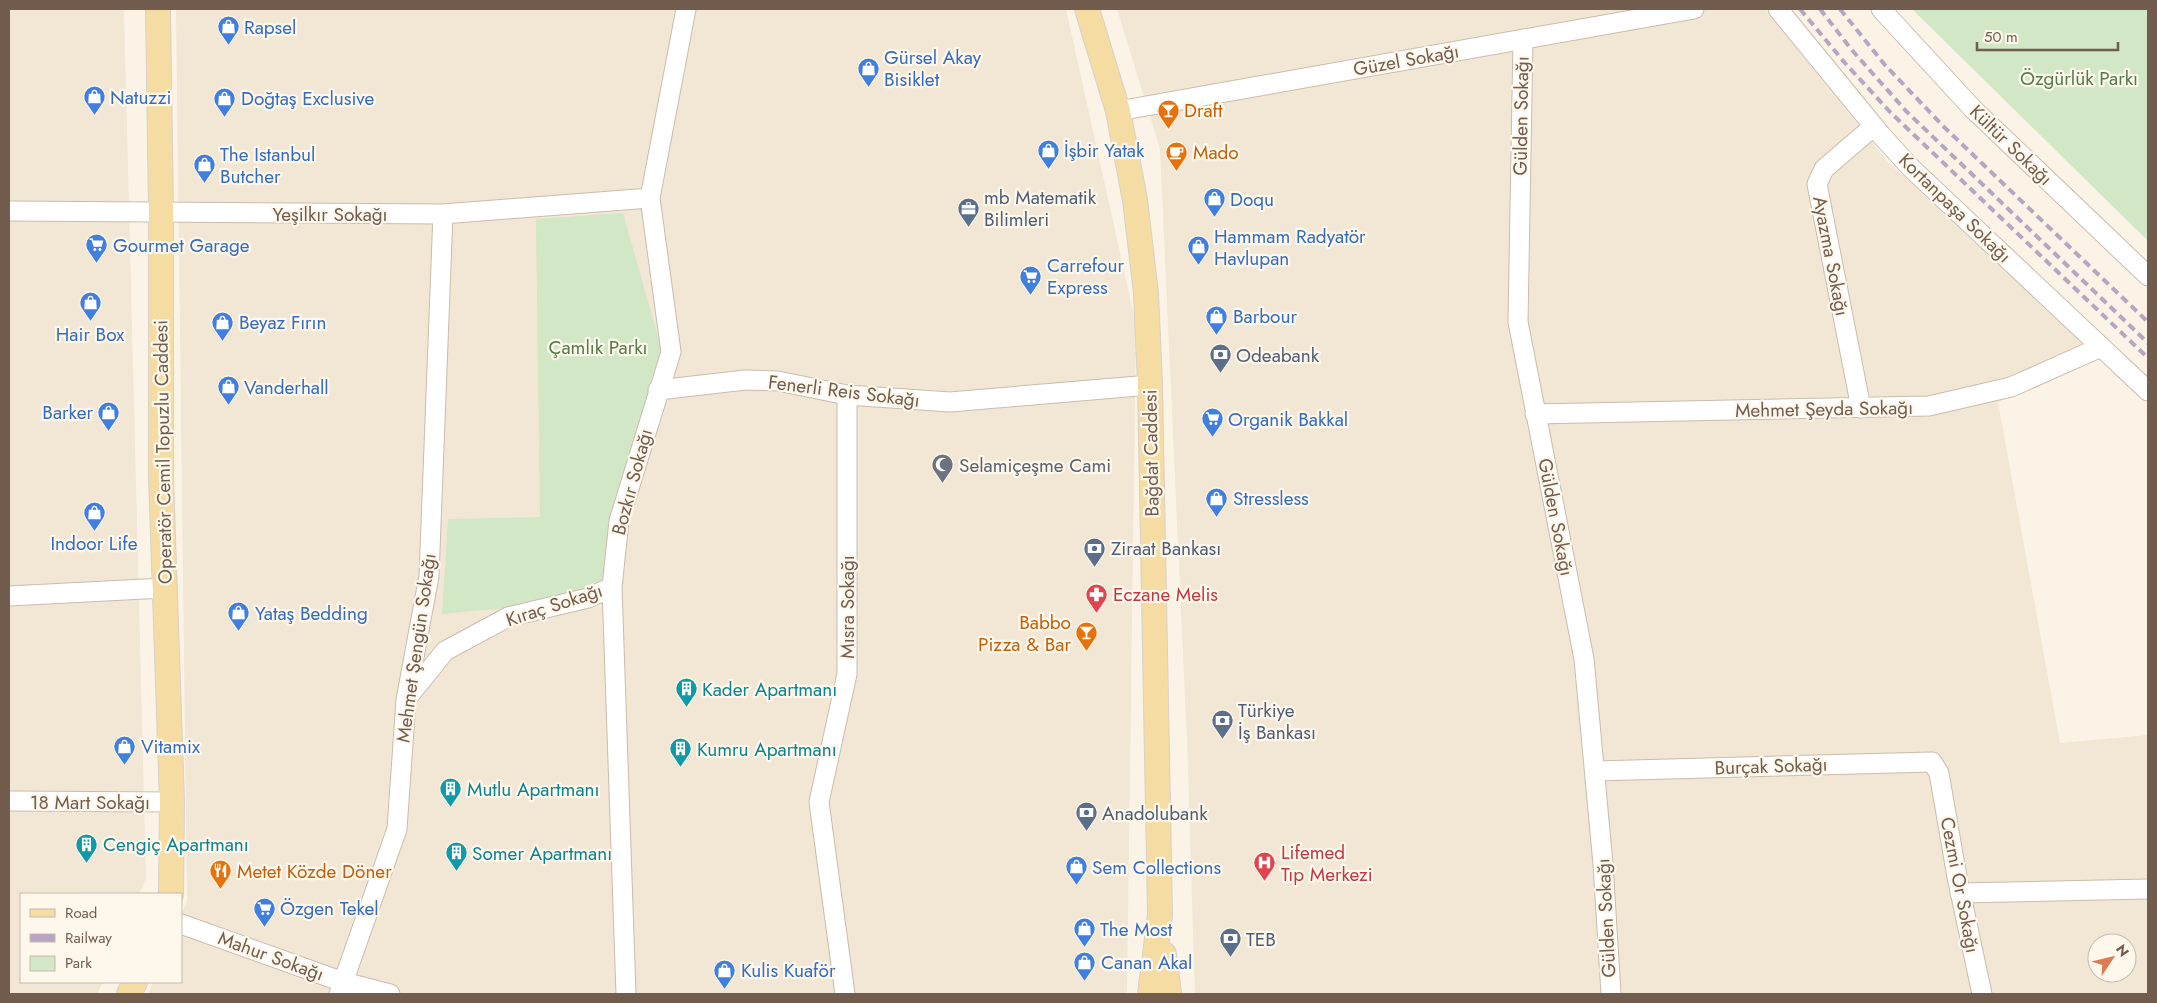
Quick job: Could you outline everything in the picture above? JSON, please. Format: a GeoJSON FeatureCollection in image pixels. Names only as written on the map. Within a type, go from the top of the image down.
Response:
{"type":"FeatureCollection","features":[{"type":"Feature","properties":{"kind":"main road","name":"Operatör Cemil Topuzlu Caddesi"},"geometry":{"type":"LineString","coordinates":[[158,9],[161,213],[161,477],[172,802],[171,893]]}},
{"type":"Feature","properties":{"kind":"main road","name":"Bağdat Caddesi"},"geometry":{"type":"LineString","coordinates":[[1087,9],[1118,111],[1135,200],[1146,293],[1150,385],[1160,915],[1150,994]]}},
{"type":"Feature","properties":{"kind":"main road"},"geometry":{"type":"LineString","coordinates":[[1160,915],[1169,994]]}},
{"type":"Feature","properties":{"kind":"street","name":"Bozkır Sokağı"},"geometry":{"type":"LineString","coordinates":[[626,994],[612,587],[619,521],[671,352],[650,198],[686,9]]}},
{"type":"Feature","properties":{"kind":"street","name":"Güzel Sokağı"},"geometry":{"type":"LineString","coordinates":[[1118,111],[1694,9]]}},
{"type":"Feature","properties":{"kind":"street","name":"Kortanpaşa Sokağı"},"geometry":{"type":"LineString","coordinates":[[1778,9],[1911,168],[2148,391]]}},
{"type":"Feature","properties":{"kind":"street","name":"Kültür Sokağı"},"geometry":{"type":"LineString","coordinates":[[1881,9],[1921,55],[1973,109],[2148,276]]}},
{"type":"Feature","properties":{"kind":"street","name":"Gülden Sokağı"},"geometry":{"type":"LineString","coordinates":[[1523,39],[1518,318],[1582,644],[1606,891],[1611,994]]}},
{"type":"Feature","properties":{"kind":"street","name":"Ayazma Sokağı"},"geometry":{"type":"LineString","coordinates":[[1861,408],[1817,184],[1824,169],[1874,126]]}},
{"type":"Feature","properties":{"kind":"street","name":"Yeşilkır Sokağı"},"geometry":{"type":"LineString","coordinates":[[9,211],[443,214],[650,198]]}},
{"type":"Feature","properties":{"kind":"street","name":"Mehmet Şengün Sokağı"},"geometry":{"type":"LineString","coordinates":[[341,988],[397,829],[406,700],[429,576],[443,214]]}},
{"type":"Feature","properties":{"kind":"street","name":"Mehmet Şeyda Sokağı"},"geometry":{"type":"LineString","coordinates":[[1536,414],[1929,406],[1991,393],[2019,384],[2101,347]]}},
{"type":"Feature","properties":{"kind":"street","name":"Fenerli Reis Sokağı"},"geometry":{"type":"LineString","coordinates":[[658,390],[745,380],[778,381],[847,395],[950,402],[1150,385]]}},
{"type":"Feature","properties":{"kind":"street","name":"Mısra Sokağı"},"geometry":{"type":"LineString","coordinates":[[846,994],[819,802],[847,674],[847,395]]}},
{"type":"Feature","properties":{"kind":"street","name":"Kıraç Sokağı"},"geometry":{"type":"LineString","coordinates":[[406,700],[445,651],[508,617],[588,598],[612,587]]}},
{"type":"Feature","properties":{"kind":"street"},"geometry":{"type":"LineString","coordinates":[[9,596],[164,588]]}},
{"type":"Feature","properties":{"kind":"street","name":"Burçak Sokağı"},"geometry":{"type":"LineString","coordinates":[[1595,771],[1928,761],[1936,764],[1939,775]]}},
{"type":"Feature","properties":{"kind":"street","name":"Cezmi Or Sokağı"},"geometry":{"type":"LineString","coordinates":[[1939,775],[1960,894],[1982,994]]}},
{"type":"Feature","properties":{"kind":"street","name":"18 Mart Sokağı"},"geometry":{"type":"LineString","coordinates":[[9,801],[172,802]]}},
{"type":"Feature","properties":{"kind":"street"},"geometry":{"type":"LineString","coordinates":[[1960,894],[2148,889]]}},
{"type":"Feature","properties":{"kind":"street","name":"Mahur Sokağı"},"geometry":{"type":"LineString","coordinates":[[182,924],[341,988],[390,994]]}},
{"type":"Feature","properties":{"kind":"shaded area"},"geometry":{"type":"Polygon","coordinates":[[[9,9],[124,9],[146,878],[139,893],[20,893],[20,983],[102,983],[97,994],[9,994],[9,9]]]}},
{"type":"Feature","properties":{"kind":"shaded area"},"geometry":{"type":"Polygon","coordinates":[[[176,9],[1066,9],[1136,325],[1127,994],[148,994],[153,983],[182,983],[182,914],[187,901],[176,9]]]}},
{"type":"Feature","properties":{"kind":"shaded area"},"geometry":{"type":"Polygon","coordinates":[[[1117,9],[1765,9],[1887,161],[2095,355],[1998,402],[2060,743],[2148,735],[2148,994],[1195,994],[1187,741],[1160,149],[1117,9]]]}},
{"type":"Feature","properties":{"kind":"green space","name":"Özgürlük Parkı"},"geometry":{"type":"Polygon","coordinates":[[[1912,9],[2148,9],[2148,241],[1912,9]]]}},
{"type":"Feature","properties":{"kind":"green space","name":"Çamlık Parkı"},"geometry":{"type":"Polygon","coordinates":[[[623,213],[662,351],[651,380],[608,579],[574,596],[552,601],[442,614],[448,519],[540,517],[536,219],[623,213]]]}},
{"type":"Feature","properties":{"kind":"railway"},"geometry":{"type":"LineString","coordinates":[[1800,9],[1845,63],[1890,112],[2148,358]]}},
{"type":"Feature","properties":{"kind":"railway"},"geometry":{"type":"LineString","coordinates":[[1820,9],[1851,49],[1906,111],[2148,343]]}},
{"type":"Feature","properties":{"kind":"railway"},"geometry":{"type":"LineString","coordinates":[[1840,9],[1885,65],[1944,127],[2148,322]]}},
{"type":"Feature","properties":{"kind":"place","name":"Rapsel"},"geometry":{"type":"Point","coordinates":[228,46]}},
{"type":"Feature","properties":{"kind":"place","name":"Gürsel Akay Bisiklet"},"geometry":{"type":"Point","coordinates":[868,87]}},
{"type":"Feature","properties":{"kind":"place","name":"Natuzzi"},"geometry":{"type":"Point","coordinates":[94,116]}},
{"type":"Feature","properties":{"kind":"place","name":"Doğtaş Exclusive"},"geometry":{"type":"Point","coordinates":[225,117]}},
{"type":"Feature","properties":{"kind":"place","name":"Draft"},"geometry":{"type":"Point","coordinates":[1168,129]}},
{"type":"Feature","properties":{"kind":"place","name":"İşbir Yatak"},"geometry":{"type":"Point","coordinates":[1048,169]}},
{"type":"Feature","properties":{"kind":"place","name":"Mado"},"geometry":{"type":"Point","coordinates":[1177,171]}},
{"type":"Feature","properties":{"kind":"place","name":"The Istanbul Butcher"},"geometry":{"type":"Point","coordinates":[204,184]}},
{"type":"Feature","properties":{"kind":"place","name":"Doqu"},"geometry":{"type":"Point","coordinates":[1214,218]}},
{"type":"Feature","properties":{"kind":"place","name":"mb Matematik Bilimleri"},"geometry":{"type":"Point","coordinates":[968,227]}},
{"type":"Feature","properties":{"kind":"place","name":"Gourmet Garage"},"geometry":{"type":"Point","coordinates":[97,264]}},
{"type":"Feature","properties":{"kind":"place","name":"Hammam Radyatör Havlupan"},"geometry":{"type":"Point","coordinates":[1198,266]}},
{"type":"Feature","properties":{"kind":"place","name":"Carrefour Express"},"geometry":{"type":"Point","coordinates":[1031,295]}},
{"type":"Feature","properties":{"kind":"place","name":"Hair Box"},"geometry":{"type":"Point","coordinates":[90,322]}},
{"type":"Feature","properties":{"kind":"place","name":"Barbour"},"geometry":{"type":"Point","coordinates":[1217,335]}},
{"type":"Feature","properties":{"kind":"place","name":"Beyaz Fırın"},"geometry":{"type":"Point","coordinates":[223,341]}},
{"type":"Feature","properties":{"kind":"place","name":"Odeabank"},"geometry":{"type":"Point","coordinates":[1220,374]}},
{"type":"Feature","properties":{"kind":"place","name":"Vanderhall"},"geometry":{"type":"Point","coordinates":[228,406]}},
{"type":"Feature","properties":{"kind":"place","name":"Barker"},"geometry":{"type":"Point","coordinates":[109,431]}},
{"type":"Feature","properties":{"kind":"place","name":"Organik Bakkal"},"geometry":{"type":"Point","coordinates":[1212,438]}},
{"type":"Feature","properties":{"kind":"place","name":"Selamiçeşme Cami"},"geometry":{"type":"Point","coordinates":[943,484]}},
{"type":"Feature","properties":{"kind":"place","name":"Stressless"},"geometry":{"type":"Point","coordinates":[1217,517]}},
{"type":"Feature","properties":{"kind":"place","name":"Indoor Life"},"geometry":{"type":"Point","coordinates":[94,531]}},
{"type":"Feature","properties":{"kind":"place","name":"Ziraat Bankası"},"geometry":{"type":"Point","coordinates":[1095,567]}},
{"type":"Feature","properties":{"kind":"place","name":"Eczane Melis"},"geometry":{"type":"Point","coordinates":[1097,613]}},
{"type":"Feature","properties":{"kind":"place","name":"Yataş Bedding"},"geometry":{"type":"Point","coordinates":[239,632]}},
{"type":"Feature","properties":{"kind":"place","name":"Babbo Pizza & Bar"},"geometry":{"type":"Point","coordinates":[1087,652]}},
{"type":"Feature","properties":{"kind":"place","name":"Kader Apartmanı"},"geometry":{"type":"Point","coordinates":[686,708]}},
{"type":"Feature","properties":{"kind":"place","name":"Türkiye İş Bankası"},"geometry":{"type":"Point","coordinates":[1222,740]}},
{"type":"Feature","properties":{"kind":"place","name":"Vitamix"},"geometry":{"type":"Point","coordinates":[125,765]}},
{"type":"Feature","properties":{"kind":"place","name":"Kumru Apartmanı"},"geometry":{"type":"Point","coordinates":[681,768]}},
{"type":"Feature","properties":{"kind":"place","name":"Mutlu Apartmanı"},"geometry":{"type":"Point","coordinates":[451,808]}},
{"type":"Feature","properties":{"kind":"place","name":"Anadolubank"},"geometry":{"type":"Point","coordinates":[1086,832]}},
{"type":"Feature","properties":{"kind":"place","name":"Cengiç Apartmanı"},"geometry":{"type":"Point","coordinates":[87,863]}},
{"type":"Feature","properties":{"kind":"place","name":"Somer Apartmanı"},"geometry":{"type":"Point","coordinates":[456,872]}},
{"type":"Feature","properties":{"kind":"place","name":"Lifemed Tıp Merkezi"},"geometry":{"type":"Point","coordinates":[1265,882]}},
{"type":"Feature","properties":{"kind":"place","name":"Sem Collections"},"geometry":{"type":"Point","coordinates":[1076,886]}},
{"type":"Feature","properties":{"kind":"place","name":"Metet Közde Döner"},"geometry":{"type":"Point","coordinates":[221,890]}},
{"type":"Feature","properties":{"kind":"place","name":"Özgen Tekel"},"geometry":{"type":"Point","coordinates":[264,927]}},
{"type":"Feature","properties":{"kind":"place","name":"The Most"},"geometry":{"type":"Point","coordinates":[1084,948]}},
{"type":"Feature","properties":{"kind":"place","name":"TEB"},"geometry":{"type":"Point","coordinates":[1230,958]}},
{"type":"Feature","properties":{"kind":"place","name":"Canan Akal"},"geometry":{"type":"Point","coordinates":[1085,981]}},
{"type":"Feature","properties":{"kind":"place","name":"Kulis Kuaför"},"geometry":{"type":"Point","coordinates":[725,989]}}]}
